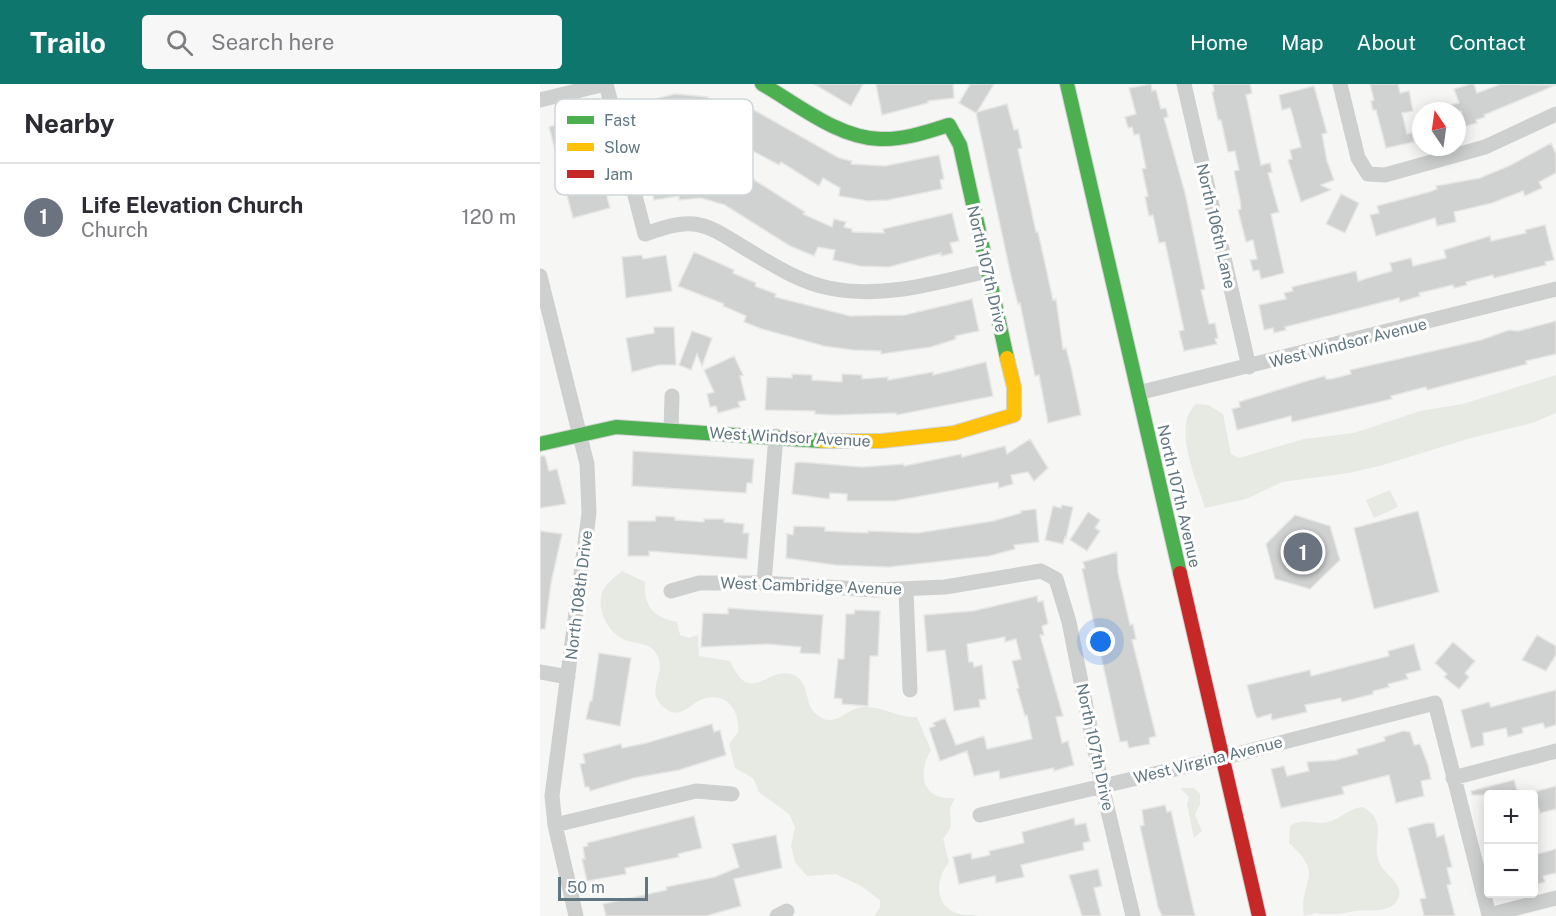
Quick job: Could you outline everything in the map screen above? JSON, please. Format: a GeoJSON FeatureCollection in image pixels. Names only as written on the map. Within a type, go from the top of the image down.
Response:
{"type":"FeatureCollection","features":[{"type":"Feature","properties":{"kind":"street"},"geometry":{"type":"LineString","coordinates":[[540,100],[605,84],[609,99]]}},
{"type":"Feature","properties":{"kind":"street","name":"North 107th Drive"},"geometry":{"type":"LineString","coordinates":[[762,84],[846,131],[871,140],[916,134],[949,125],[960,146],[1014,387],[1014,415]]}},
{"type":"Feature","properties":{"kind":"street","name":"North 107th Avenue"},"geometry":{"type":"LineString","coordinates":[[1067,84],[1259,916]]}},
{"type":"Feature","properties":{"kind":"street","name":"North 106th Lane"},"geometry":{"type":"LineString","coordinates":[[1184,84],[1249,367]]}},
{"type":"Feature","properties":{"kind":"street"},"geometry":{"type":"LineString","coordinates":[[1340,84],[1358,158],[1368,174],[1385,175],[1485,147],[1556,114]]}},
{"type":"Feature","properties":{"kind":"street"},"geometry":{"type":"LineString","coordinates":[[635,195],[645,234],[672,225],[694,224],[714,230],[793,276],[829,288],[874,292],[906,289],[987,272]]}},
{"type":"Feature","properties":{"kind":"street","name":"North 108th Drive"},"geometry":{"type":"LineString","coordinates":[[540,276],[587,464],[589,513],[554,777],[555,825],[576,916]]}},
{"type":"Feature","properties":{"kind":"street","name":"West Windsor Avenue"},"geometry":{"type":"LineString","coordinates":[[1138,393],[1556,289]]}},
{"type":"Feature","properties":{"kind":"street"},"geometry":{"type":"LineString","coordinates":[[671,431],[672,396]]}},
{"type":"Feature","properties":{"kind":"street","name":"West Windsor Avenue"},"geometry":{"type":"LineString","coordinates":[[540,444],[616,427],[776,436],[836,442],[918,439],[954,433],[1014,415]]}},
{"type":"Feature","properties":{"kind":"street"},"geometry":{"type":"LineString","coordinates":[[764,583],[776,436]]}},
{"type":"Feature","properties":{"kind":"street","name":"West Cambridge Avenue"},"geometry":{"type":"LineString","coordinates":[[671,591],[699,583],[764,583],[906,590],[971,583],[1041,571],[1056,579]]}},
{"type":"Feature","properties":{"kind":"street","name":"North 107th Drive"},"geometry":{"type":"LineString","coordinates":[[1056,579],[1069,622],[1102,786],[1133,916]]}},
{"type":"Feature","properties":{"kind":"street"},"geometry":{"type":"LineString","coordinates":[[906,590],[910,690]]}},
{"type":"Feature","properties":{"kind":"street"},"geometry":{"type":"LineString","coordinates":[[540,672],[568,677]]}},
{"type":"Feature","properties":{"kind":"street","name":"West Virgina Avenue"},"geometry":{"type":"LineString","coordinates":[[980,815],[1222,758],[1436,703],[1453,778]]}},
{"type":"Feature","properties":{"kind":"street"},"geometry":{"type":"LineString","coordinates":[[1556,751],[1453,778],[1489,915],[1556,898]]}},
{"type":"Feature","properties":{"kind":"street"},"geometry":{"type":"LineString","coordinates":[[555,825],[696,791],[732,794]]}},
{"type":"Feature","properties":{"kind":"shaded area"},"geometry":{"type":"Polygon","coordinates":[[[1556,375],[1556,413],[1532,423],[1471,438],[1383,465],[1349,473],[1282,482],[1246,499],[1205,508],[1188,454],[1186,426],[1189,414],[1196,404],[1208,405],[1223,414],[1231,454],[1239,458],[1304,439],[1354,433],[1420,411],[1463,404],[1556,375]]]}},
{"type":"Feature","properties":{"kind":"shaded area"},"geometry":{"type":"Polygon","coordinates":[[[1390,490],[1398,507],[1374,518],[1366,500],[1390,490]]]}},
{"type":"Feature","properties":{"kind":"shaded area"},"geometry":{"type":"Polygon","coordinates":[[[622,571],[645,582],[648,604],[656,614],[677,622],[680,635],[689,638],[698,635],[699,656],[730,661],[744,681],[759,682],[782,673],[791,674],[802,681],[813,710],[827,720],[836,719],[862,707],[917,717],[931,750],[924,768],[925,784],[935,795],[955,798],[950,808],[951,827],[943,839],[949,862],[940,882],[940,896],[947,908],[954,912],[978,916],[874,916],[880,908],[880,900],[861,886],[836,874],[807,876],[795,862],[791,846],[795,827],[789,814],[759,792],[753,778],[735,768],[729,744],[738,732],[734,710],[725,700],[711,697],[698,701],[681,712],[671,712],[666,709],[656,696],[660,669],[657,655],[647,645],[619,637],[608,626],[602,613],[601,598],[607,585],[622,571]]]}},
{"type":"Feature","properties":{"kind":"shaded area"},"geometry":{"type":"Polygon","coordinates":[[[1180,788],[1194,788],[1200,794],[1200,804],[1195,815],[1202,831],[1194,838],[1187,805],[1189,797],[1180,788]]]}},
{"type":"Feature","properties":{"kind":"shaded area"},"geometry":{"type":"Polygon","coordinates":[[[1363,807],[1376,820],[1378,827],[1377,856],[1382,868],[1397,884],[1398,899],[1395,904],[1385,909],[1331,914],[1316,913],[1304,916],[1304,894],[1309,872],[1307,864],[1289,843],[1290,826],[1302,822],[1327,822],[1363,807]]]}},
{"type":"Feature","properties":{"kind":"building"},"geometry":{"type":"Polygon","coordinates":[[[814,84],[863,84],[851,106],[814,84]]]}},
{"type":"Feature","properties":{"kind":"building"},"geometry":{"type":"Polygon","coordinates":[[[876,84],[953,84],[954,98],[928,101],[928,103],[882,115],[876,84]]]}},
{"type":"Feature","properties":{"kind":"building"},"geometry":{"type":"Polygon","coordinates":[[[970,84],[994,84],[977,112],[1007,104],[1014,130],[1018,129],[1022,148],[1018,149],[1036,232],[1038,232],[1053,300],[1056,299],[1063,349],[1066,348],[1081,415],[1048,423],[1039,375],[1035,376],[1020,303],[1018,304],[1011,276],[976,113],[959,103],[970,84]]]}},
{"type":"Feature","properties":{"kind":"building"},"geometry":{"type":"Polygon","coordinates":[[[1151,84],[1152,91],[1156,90],[1161,109],[1166,108],[1168,117],[1164,118],[1185,193],[1205,289],[1201,290],[1209,324],[1215,323],[1218,338],[1215,339],[1217,344],[1184,351],[1179,331],[1184,330],[1165,242],[1159,243],[1153,215],[1149,216],[1145,197],[1148,196],[1142,169],[1146,168],[1139,134],[1134,135],[1132,127],[1128,128],[1125,117],[1136,114],[1129,88],[1151,84]]]}},
{"type":"Feature","properties":{"kind":"building"},"geometry":{"type":"Polygon","coordinates":[[[1213,84],[1250,84],[1252,93],[1246,95],[1261,165],[1270,163],[1272,172],[1268,173],[1279,212],[1271,214],[1284,273],[1261,279],[1259,270],[1253,271],[1250,260],[1257,259],[1253,240],[1246,242],[1238,210],[1241,209],[1234,171],[1239,170],[1235,151],[1228,152],[1221,120],[1218,120],[1212,92],[1214,91],[1213,84]]]}},
{"type":"Feature","properties":{"kind":"building"},"geometry":{"type":"Polygon","coordinates":[[[1370,84],[1398,84],[1400,93],[1409,91],[1412,111],[1402,113],[1407,134],[1412,133],[1412,142],[1386,148],[1376,110],[1373,110],[1371,101],[1374,100],[1370,84]]]}},
{"type":"Feature","properties":{"kind":"building"},"geometry":{"type":"Polygon","coordinates":[[[1474,84],[1477,93],[1501,84],[1556,85],[1484,115],[1485,117],[1476,120],[1477,123],[1466,126],[1466,102],[1459,102],[1454,89],[1474,84]]]}},
{"type":"Feature","properties":{"kind":"building"},"geometry":{"type":"Polygon","coordinates":[[[1314,86],[1327,133],[1322,134],[1327,161],[1334,180],[1321,185],[1331,190],[1301,202],[1288,160],[1292,159],[1290,150],[1301,147],[1290,108],[1282,110],[1279,95],[1314,86]]]}},
{"type":"Feature","properties":{"kind":"building"},"geometry":{"type":"Polygon","coordinates":[[[675,94],[708,97],[708,99],[655,99],[675,94]]]}},
{"type":"Feature","properties":{"kind":"building"},"geometry":{"type":"Polygon","coordinates":[[[753,110],[839,158],[852,161],[851,164],[885,166],[939,155],[944,179],[940,180],[942,189],[888,200],[868,201],[839,196],[840,188],[823,178],[819,186],[781,162],[779,165],[753,151],[753,110]]]}},
{"type":"Feature","properties":{"kind":"building"},"geometry":{"type":"Polygon","coordinates":[[[555,125],[555,150],[549,127],[555,125]]]}},
{"type":"Feature","properties":{"kind":"building"},"geometry":{"type":"Polygon","coordinates":[[[1551,143],[1556,154],[1556,173],[1539,182],[1542,188],[1525,196],[1523,191],[1492,203],[1454,212],[1456,222],[1437,226],[1435,218],[1376,236],[1370,215],[1379,213],[1377,206],[1429,192],[1437,189],[1436,186],[1480,178],[1511,165],[1551,143]]]}},
{"type":"Feature","properties":{"kind":"building"},"geometry":{"type":"Polygon","coordinates":[[[753,179],[805,212],[803,214],[832,227],[834,219],[846,222],[844,227],[852,229],[852,232],[884,233],[883,229],[952,213],[959,241],[950,243],[953,253],[941,256],[941,253],[889,267],[860,266],[833,260],[835,250],[818,247],[814,256],[790,246],[725,205],[701,198],[679,200],[679,196],[654,200],[653,195],[753,195],[753,179]]]}},
{"type":"Feature","properties":{"kind":"building"},"geometry":{"type":"Polygon","coordinates":[[[1341,194],[1359,203],[1345,233],[1326,224],[1341,194]]]}},
{"type":"Feature","properties":{"kind":"building"},"geometry":{"type":"Polygon","coordinates":[[[567,195],[607,195],[610,208],[573,218],[567,195]]]}},
{"type":"Feature","properties":{"kind":"building"},"geometry":{"type":"Polygon","coordinates":[[[1545,225],[1554,260],[1545,262],[1546,265],[1494,278],[1493,275],[1466,282],[1467,285],[1454,288],[1453,285],[1419,293],[1420,296],[1400,302],[1399,298],[1285,327],[1286,330],[1274,333],[1273,328],[1264,330],[1259,305],[1286,299],[1284,293],[1293,291],[1292,287],[1356,271],[1358,281],[1392,271],[1390,263],[1411,258],[1413,266],[1446,258],[1444,250],[1490,236],[1491,241],[1526,233],[1525,230],[1545,225]]]}},
{"type":"Feature","properties":{"kind":"building"},"geometry":{"type":"Polygon","coordinates":[[[694,252],[734,270],[733,273],[756,283],[755,286],[776,294],[775,297],[850,316],[905,315],[972,299],[979,331],[955,336],[956,339],[931,347],[881,354],[881,351],[824,346],[762,329],[744,322],[746,316],[723,306],[724,304],[678,286],[694,252]]]}},
{"type":"Feature","properties":{"kind":"building"},"geometry":{"type":"Polygon","coordinates":[[[642,255],[643,259],[666,255],[672,291],[626,298],[622,257],[642,255]]]}},
{"type":"Feature","properties":{"kind":"building"},"geometry":{"type":"Polygon","coordinates":[[[1556,321],[1556,354],[1526,361],[1527,364],[1427,390],[1426,387],[1391,396],[1392,399],[1292,422],[1291,416],[1237,430],[1232,409],[1240,407],[1239,402],[1325,376],[1326,379],[1331,379],[1351,374],[1350,370],[1481,340],[1509,330],[1518,331],[1556,321]]]}},
{"type":"Feature","properties":{"kind":"building"},"geometry":{"type":"Polygon","coordinates":[[[654,327],[674,327],[676,365],[659,365],[632,372],[626,338],[654,333],[654,327]]]}},
{"type":"Feature","properties":{"kind":"building"},"geometry":{"type":"Polygon","coordinates":[[[692,331],[712,338],[702,366],[697,354],[691,370],[679,365],[692,331]]]}},
{"type":"Feature","properties":{"kind":"building"},"geometry":{"type":"Polygon","coordinates":[[[734,356],[743,375],[740,376],[746,400],[738,402],[740,407],[718,413],[716,406],[710,407],[707,394],[714,392],[704,370],[734,356]]]}},
{"type":"Feature","properties":{"kind":"building"},"geometry":{"type":"Polygon","coordinates":[[[986,362],[993,396],[897,415],[896,413],[835,415],[815,414],[815,411],[765,410],[767,377],[792,378],[792,374],[812,375],[812,380],[842,382],[842,374],[862,375],[862,379],[888,377],[888,380],[933,372],[933,375],[986,362]]]}},
{"type":"Feature","properties":{"kind":"building"},"geometry":{"type":"Polygon","coordinates":[[[1030,439],[1048,468],[1034,481],[1028,472],[1011,475],[1013,484],[999,488],[998,482],[894,501],[847,501],[847,494],[830,493],[829,499],[792,494],[795,463],[862,467],[904,464],[904,466],[961,454],[962,457],[1005,446],[1007,454],[1030,439]]]}},
{"type":"Feature","properties":{"kind":"building"},"geometry":{"type":"Polygon","coordinates":[[[633,451],[754,459],[752,483],[747,483],[746,493],[632,486],[633,451]]]}},
{"type":"Feature","properties":{"kind":"building"},"geometry":{"type":"Polygon","coordinates":[[[540,456],[545,456],[549,471],[557,469],[566,504],[540,508],[540,456]]]}},
{"type":"Feature","properties":{"kind":"building"},"geometry":{"type":"Polygon","coordinates":[[[1062,505],[1073,507],[1063,544],[1045,540],[1053,506],[1061,508],[1062,505]]]}},
{"type":"Feature","properties":{"kind":"building"},"geometry":{"type":"Polygon","coordinates":[[[1036,509],[1039,542],[1014,545],[1015,549],[989,556],[889,567],[835,565],[786,558],[787,534],[793,535],[794,526],[825,527],[825,531],[918,533],[993,521],[1021,513],[1021,511],[1036,509]]]}},
{"type":"Feature","properties":{"kind":"building"},"geometry":{"type":"Polygon","coordinates":[[[1418,511],[1439,592],[1374,609],[1354,528],[1418,511]]]}},
{"type":"Feature","properties":{"kind":"building"},"geometry":{"type":"Polygon","coordinates":[[[1088,512],[1100,520],[1095,528],[1100,531],[1087,551],[1070,540],[1088,512]]]}},
{"type":"Feature","properties":{"kind":"building"},"geometry":{"type":"Polygon","coordinates":[[[1295,515],[1330,526],[1340,560],[1310,589],[1275,579],[1266,544],[1295,515]]]}},
{"type":"Feature","properties":{"kind":"building"},"geometry":{"type":"Polygon","coordinates":[[[656,516],[704,522],[704,519],[724,519],[724,522],[744,524],[743,533],[749,533],[747,559],[649,551],[649,556],[628,556],[628,521],[655,521],[656,516]]]}},
{"type":"Feature","properties":{"kind":"building"},"geometry":{"type":"Polygon","coordinates":[[[540,531],[562,534],[551,583],[545,629],[540,629],[540,531]]]}},
{"type":"Feature","properties":{"kind":"building"},"geometry":{"type":"Polygon","coordinates":[[[1117,552],[1118,573],[1130,625],[1133,624],[1136,639],[1132,640],[1156,736],[1149,738],[1150,744],[1129,748],[1127,741],[1120,742],[1082,569],[1085,568],[1083,562],[1117,552]]]}},
{"type":"Feature","properties":{"kind":"building"},"geometry":{"type":"Polygon","coordinates":[[[1037,596],[1038,602],[1043,601],[1048,624],[1042,626],[1044,635],[1040,635],[1063,716],[1056,717],[1062,743],[1068,741],[1074,765],[1054,771],[1054,768],[1000,779],[999,771],[974,776],[967,751],[940,761],[929,728],[935,726],[933,723],[945,718],[956,745],[984,736],[987,749],[1032,739],[1027,715],[1025,716],[1017,689],[1019,688],[1012,661],[1021,659],[1016,639],[1005,642],[1005,637],[967,644],[969,662],[973,662],[974,667],[982,665],[986,699],[979,700],[980,707],[954,711],[945,650],[927,652],[924,615],[973,611],[1037,596]]]}},
{"type":"Feature","properties":{"kind":"building"},"geometry":{"type":"Polygon","coordinates":[[[728,608],[823,615],[820,654],[800,653],[801,647],[767,644],[701,647],[703,613],[728,614],[728,608]]]}},
{"type":"Feature","properties":{"kind":"building"},"geometry":{"type":"Polygon","coordinates":[[[855,610],[880,611],[878,656],[870,656],[868,706],[842,704],[842,699],[834,698],[838,659],[844,659],[846,614],[854,614],[855,610]]]}},
{"type":"Feature","properties":{"kind":"building"},"geometry":{"type":"Polygon","coordinates":[[[1537,635],[1556,646],[1556,655],[1546,671],[1522,660],[1537,635]]]}},
{"type":"Feature","properties":{"kind":"building"},"geometry":{"type":"Polygon","coordinates":[[[1453,642],[1475,661],[1465,673],[1469,677],[1459,689],[1444,677],[1447,674],[1435,663],[1453,642]]]}},
{"type":"Feature","properties":{"kind":"building"},"geometry":{"type":"Polygon","coordinates":[[[1414,644],[1421,670],[1406,674],[1408,679],[1388,684],[1389,687],[1373,691],[1373,694],[1342,702],[1341,698],[1305,705],[1307,712],[1272,720],[1271,714],[1257,718],[1254,712],[1247,685],[1310,670],[1311,676],[1389,656],[1388,651],[1414,644]]]}},
{"type":"Feature","properties":{"kind":"building"},"geometry":{"type":"Polygon","coordinates":[[[599,653],[631,658],[620,726],[586,719],[590,701],[592,701],[599,653]]]}},
{"type":"Feature","properties":{"kind":"building"},"geometry":{"type":"Polygon","coordinates":[[[1556,690],[1556,725],[1545,728],[1543,723],[1522,728],[1523,733],[1508,737],[1506,728],[1483,733],[1484,745],[1471,748],[1461,710],[1489,702],[1491,707],[1556,690]]]}},
{"type":"Feature","properties":{"kind":"building"},"geometry":{"type":"Polygon","coordinates":[[[712,724],[714,732],[720,730],[726,755],[679,770],[634,778],[590,791],[589,787],[585,787],[580,764],[585,763],[583,754],[621,744],[622,748],[646,743],[712,724]]]}},
{"type":"Feature","properties":{"kind":"building"},"geometry":{"type":"Polygon","coordinates":[[[1403,731],[1410,732],[1414,745],[1420,744],[1428,765],[1431,779],[1421,781],[1424,796],[1396,803],[1389,775],[1342,787],[1344,794],[1281,808],[1271,769],[1284,766],[1287,776],[1309,771],[1307,762],[1336,760],[1358,754],[1357,749],[1385,741],[1384,737],[1403,731]]]}},
{"type":"Feature","properties":{"kind":"building"},"geometry":{"type":"Polygon","coordinates":[[[1514,780],[1517,790],[1484,790],[1484,795],[1472,795],[1471,791],[1514,780]]]}},
{"type":"Feature","properties":{"kind":"building"},"geometry":{"type":"Polygon","coordinates":[[[1556,786],[1556,809],[1540,813],[1538,791],[1556,786]]]}},
{"type":"Feature","properties":{"kind":"building"},"geometry":{"type":"Polygon","coordinates":[[[1165,805],[1167,812],[1171,811],[1195,916],[1162,916],[1158,907],[1140,826],[1144,825],[1142,810],[1165,805]]]}},
{"type":"Feature","properties":{"kind":"building"},"geometry":{"type":"Polygon","coordinates":[[[694,816],[702,848],[678,854],[679,857],[625,868],[626,874],[587,881],[582,859],[585,859],[583,847],[588,846],[587,843],[694,816]]]}},
{"type":"Feature","properties":{"kind":"building"},"geometry":{"type":"Polygon","coordinates":[[[1074,818],[1075,825],[1086,823],[1090,841],[1083,843],[1084,850],[1021,865],[1024,877],[996,883],[995,876],[959,884],[953,857],[971,853],[972,859],[990,855],[989,851],[1024,843],[1022,832],[1074,818]]]}},
{"type":"Feature","properties":{"kind":"building"},"geometry":{"type":"Polygon","coordinates":[[[1434,823],[1437,837],[1444,835],[1452,867],[1447,868],[1451,884],[1447,885],[1455,916],[1424,916],[1420,899],[1426,898],[1408,828],[1434,823]]]}},
{"type":"Feature","properties":{"kind":"building"},"geometry":{"type":"Polygon","coordinates":[[[776,835],[782,868],[734,879],[741,906],[706,916],[606,916],[603,904],[715,877],[739,867],[732,844],[776,835]]]}},
{"type":"Feature","properties":{"kind":"building"},"geometry":{"type":"Polygon","coordinates":[[[1556,849],[1556,873],[1543,876],[1545,882],[1538,884],[1538,854],[1556,849]]]}},
{"type":"Feature","properties":{"kind":"building"},"geometry":{"type":"Polygon","coordinates":[[[1098,869],[1102,886],[1094,888],[1101,916],[1082,916],[1069,875],[1098,869]]]}},
{"type":"Feature","properties":{"kind":"traffic: fast"},"geometry":{"type":"LineString","coordinates":[[762,84],[818,119],[864,137],[898,138],[949,125],[960,145],[1007,358]]}},
{"type":"Feature","properties":{"kind":"traffic: fast"},"geometry":{"type":"LineString","coordinates":[[1067,84],[1180,573]]}},
{"type":"Feature","properties":{"kind":"traffic: fast"},"geometry":{"type":"LineString","coordinates":[[540,444],[616,427],[822,441]]}},
{"type":"Feature","properties":{"kind":"traffic: slow"},"geometry":{"type":"LineString","coordinates":[[822,441],[881,441],[954,433],[1014,415],[1014,387],[1007,358]]}},
{"type":"Feature","properties":{"kind":"traffic: jam"},"geometry":{"type":"LineString","coordinates":[[1180,573],[1259,916]]}},
{"type":"Feature","properties":{"kind":"place","name":"Life Elevation Church"},"geometry":{"type":"Point","coordinates":[1303,552]}}]}
